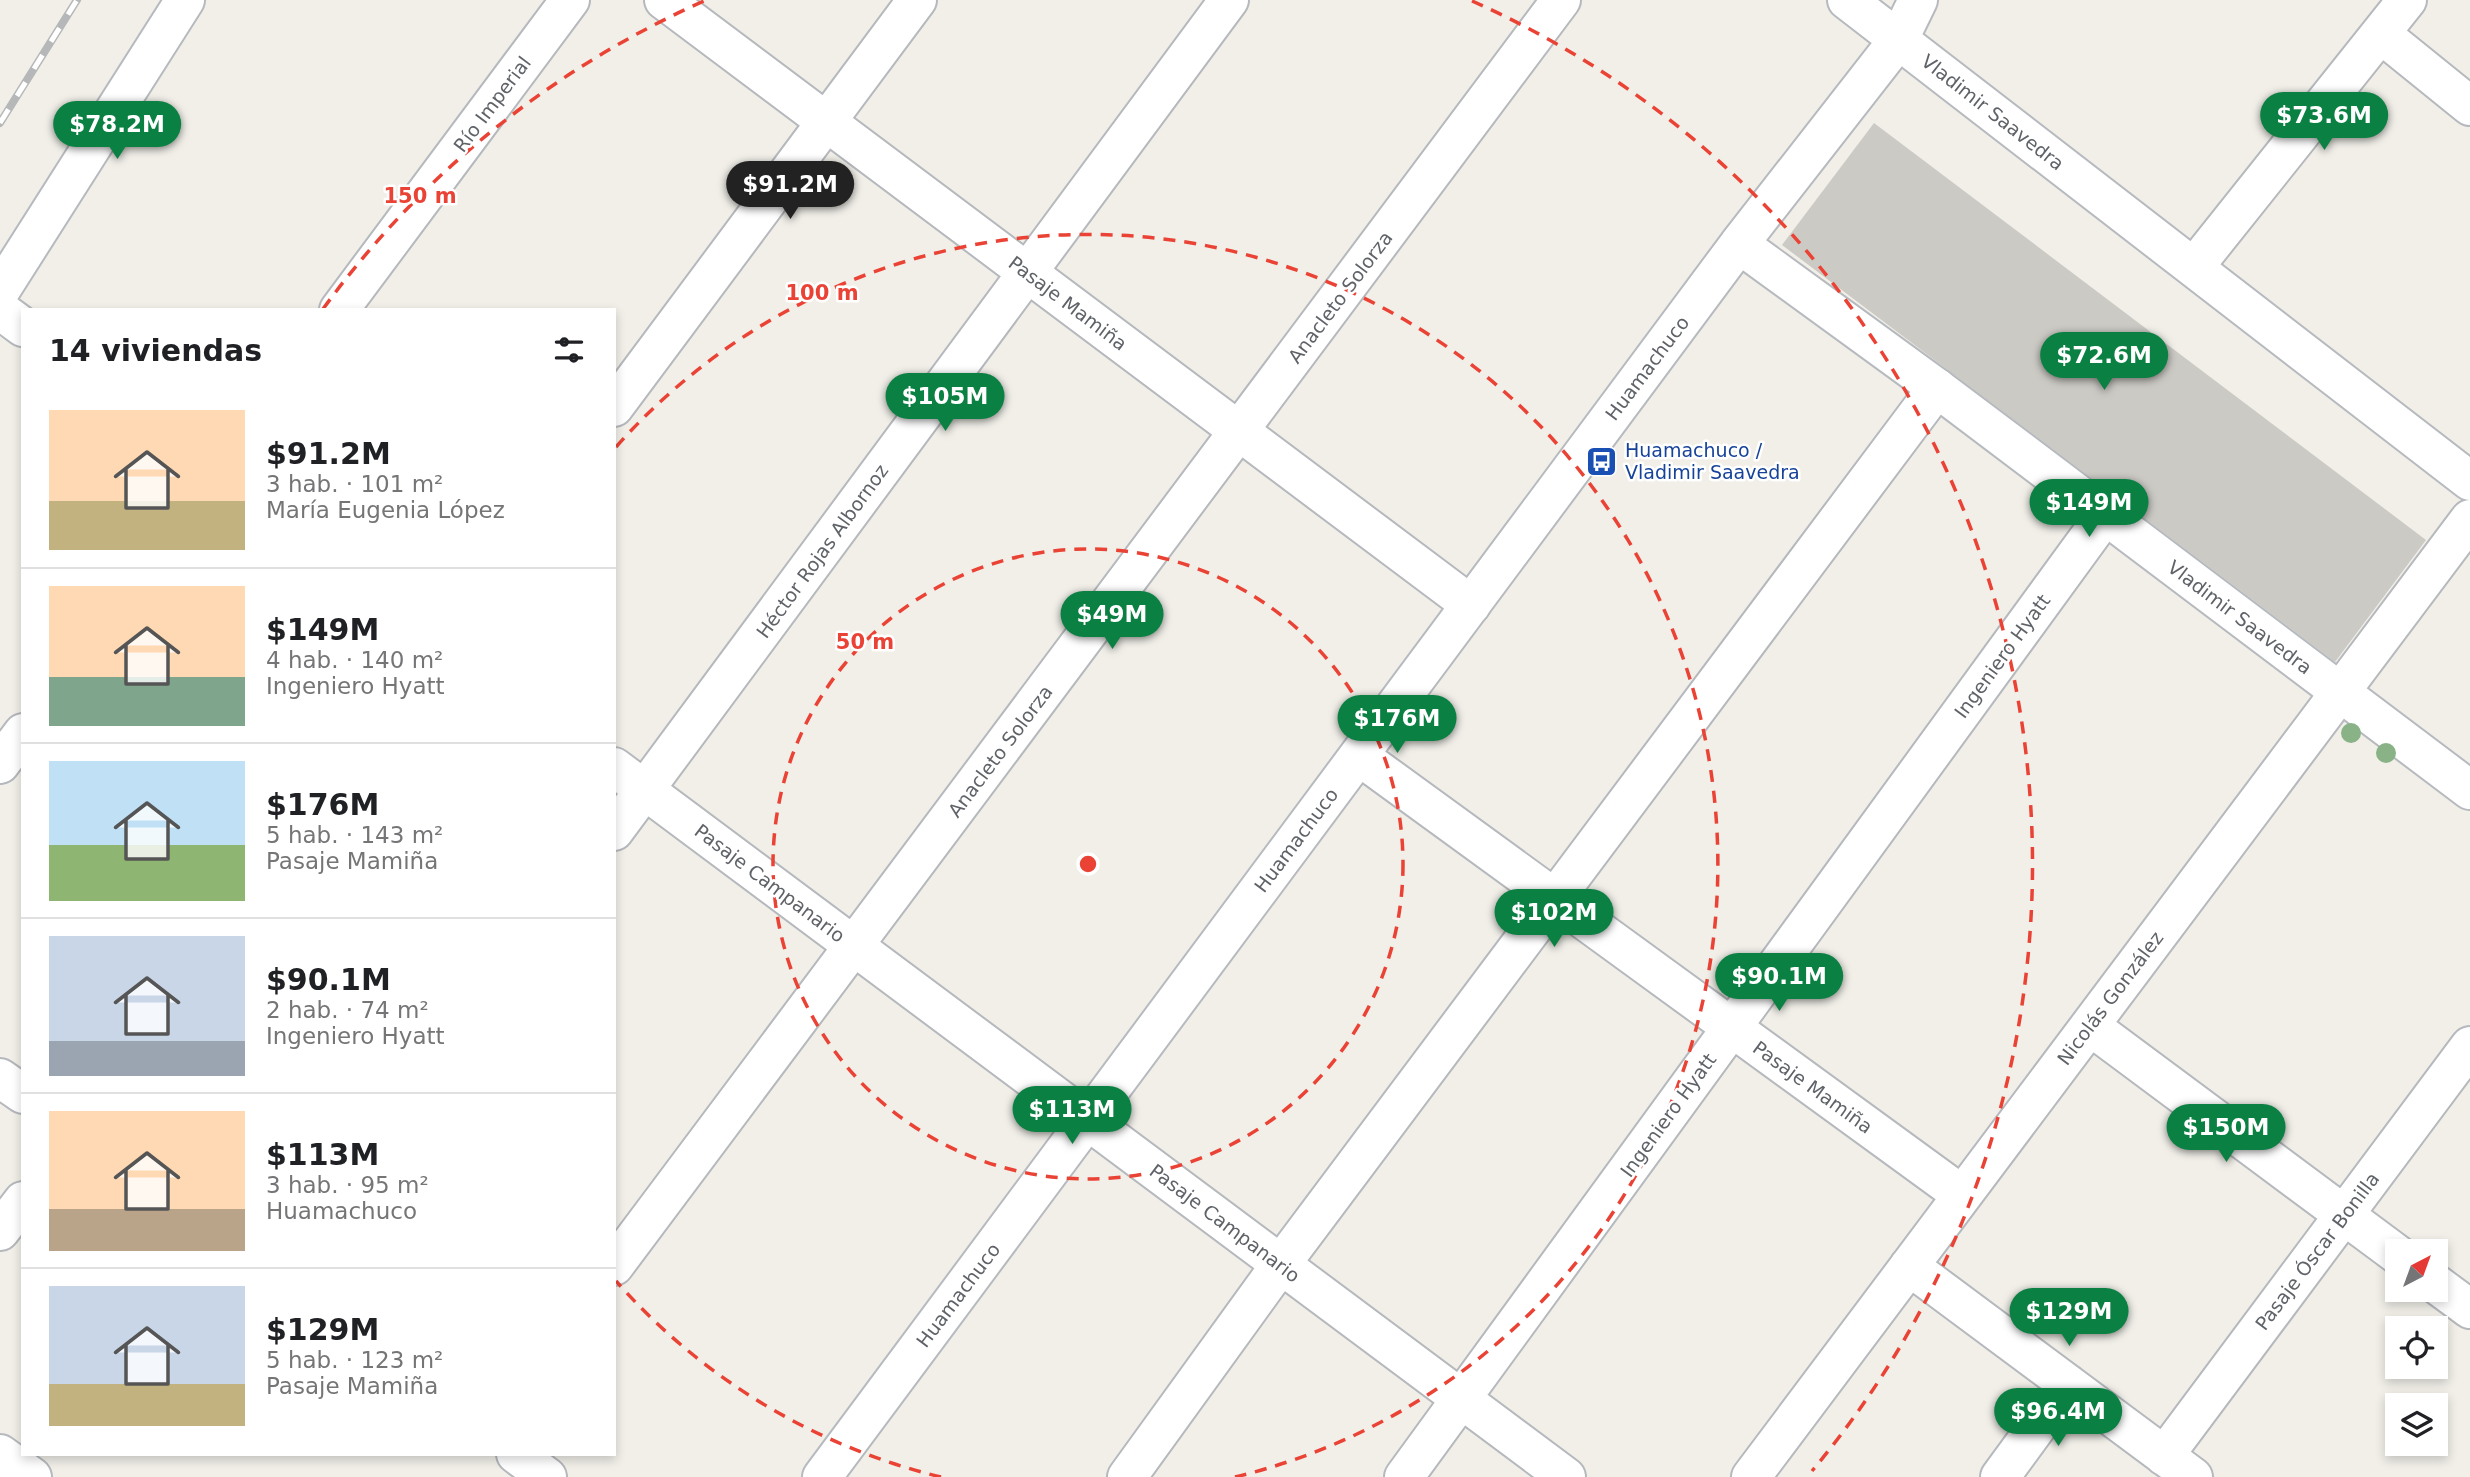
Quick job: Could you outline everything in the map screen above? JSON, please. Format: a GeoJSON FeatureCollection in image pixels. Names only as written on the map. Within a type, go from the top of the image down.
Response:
{"type":"FeatureCollection","features":[{"type":"Feature","properties":{"kind":"street"},"geometry":{"type":"LineString","coordinates":[[0,291],[185,0]]}},
{"type":"Feature","properties":{"kind":"street","name":"Río Imperial"},"geometry":{"type":"LineString","coordinates":[[340,308],[570,0]]}},
{"type":"Feature","properties":{"kind":"street","name":"Pasaje Mamiña"},"geometry":{"type":"LineString","coordinates":[[664,0],[1471,605]]}},
{"type":"Feature","properties":{"kind":"street"},"geometry":{"type":"LineString","coordinates":[[616,404],[917,0]]}},
{"type":"Feature","properties":{"kind":"street","name":"Héctor Rojas Albornoz"},"geometry":{"type":"LineString","coordinates":[[616,828],[1228,0]]}},
{"type":"Feature","properties":{"kind":"street","name":"Anacleto Solorza"},"geometry":{"type":"LineString","coordinates":[[616,1263],[1562,0]]}},
{"type":"Feature","properties":{"kind":"street","name":"Vladimir Saavedra"},"geometry":{"type":"LineString","coordinates":[[1847,0],[2470,481]]}},
{"type":"Feature","properties":{"kind":"street","name":"Huamachuco"},"geometry":{"type":"LineString","coordinates":[[822,1477],[1739,244],[1899,39],[1918,0]]}},
{"type":"Feature","properties":{"kind":"street"},"geometry":{"type":"LineString","coordinates":[[2194,267],[2407,0]]}},
{"type":"Feature","properties":{"kind":"street"},"geometry":{"type":"LineString","coordinates":[[2381,34],[2470,106]]}},
{"type":"Feature","properties":{"kind":"street","name":"Vladimir Saavedra"},"geometry":{"type":"LineString","coordinates":[[1739,244],[2106,514],[2470,790]]}},
{"type":"Feature","properties":{"kind":"street"},"geometry":{"type":"LineString","coordinates":[[0,310],[21,326]]}},
{"type":"Feature","properties":{"kind":"street"},"geometry":{"type":"LineString","coordinates":[[1127,1477],[1281,1264],[1937,388]]}},
{"type":"Feature","properties":{"kind":"street","name":"Ingeniero Hyatt"},"geometry":{"type":"LineString","coordinates":[[1404,1477],[2106,514]]}},
{"type":"Feature","properties":{"kind":"street","name":"Nicolás González"},"geometry":{"type":"LineString","coordinates":[[1751,1477],[2470,519]]}},
{"type":"Feature","properties":{"kind":"street"},"geometry":{"type":"LineString","coordinates":[[0,764],[21,736]]}},
{"type":"Feature","properties":{"kind":"street","name":"Pasaje Mamiña"},"geometry":{"type":"LineString","coordinates":[[1359,756],[1962,1195]]}},
{"type":"Feature","properties":{"kind":"street","name":"Pasaje Campanario"},"geometry":{"type":"LineString","coordinates":[[616,768],[1566,1477]]}},
{"type":"Feature","properties":{"kind":"street"},"geometry":{"type":"LineString","coordinates":[[2090,1026],[2385,1245]]}},
{"type":"Feature","properties":{"kind":"street","name":"Pasaje Óscar Bonilla"},"geometry":{"type":"LineString","coordinates":[[2178,1466],[2344,1215],[2470,1046]]}},
{"type":"Feature","properties":{"kind":"street"},"geometry":{"type":"LineString","coordinates":[[0,1078],[21,1093]]}},
{"type":"Feature","properties":{"kind":"street"},"geometry":{"type":"LineString","coordinates":[[0,1231],[21,1204]]}},
{"type":"Feature","properties":{"kind":"street"},"geometry":{"type":"LineString","coordinates":[[1909,1266],[2178,1466]]}},
{"type":"Feature","properties":{"kind":"street"},"geometry":{"type":"LineString","coordinates":[[2448,1293],[2470,1309]]}},
{"type":"Feature","properties":{"kind":"street"},"geometry":{"type":"LineString","coordinates":[[2000,1477],[2068,1384]]}},
{"type":"Feature","properties":{"kind":"street"},"geometry":{"type":"LineString","coordinates":[[0,1454],[32,1477]]}},
{"type":"Feature","properties":{"kind":"street"},"geometry":{"type":"LineString","coordinates":[[519,1456],[547,1477]]}},
{"type":"Feature","properties":{"kind":"building"},"geometry":{"type":"Polygon","coordinates":[[[1874,123],[2426,540],[2335,662],[1782,245],[1874,123]]]}},
{"type":"Feature","properties":{"kind":"railway"},"geometry":{"type":"LineString","coordinates":[[0,123],[77,0]]}},
{"type":"Feature","properties":{"kind":"place","name":"Huamachuco / Vladimir Saavedra"},"geometry":{"type":"Point","coordinates":[1602,461]}}]}
